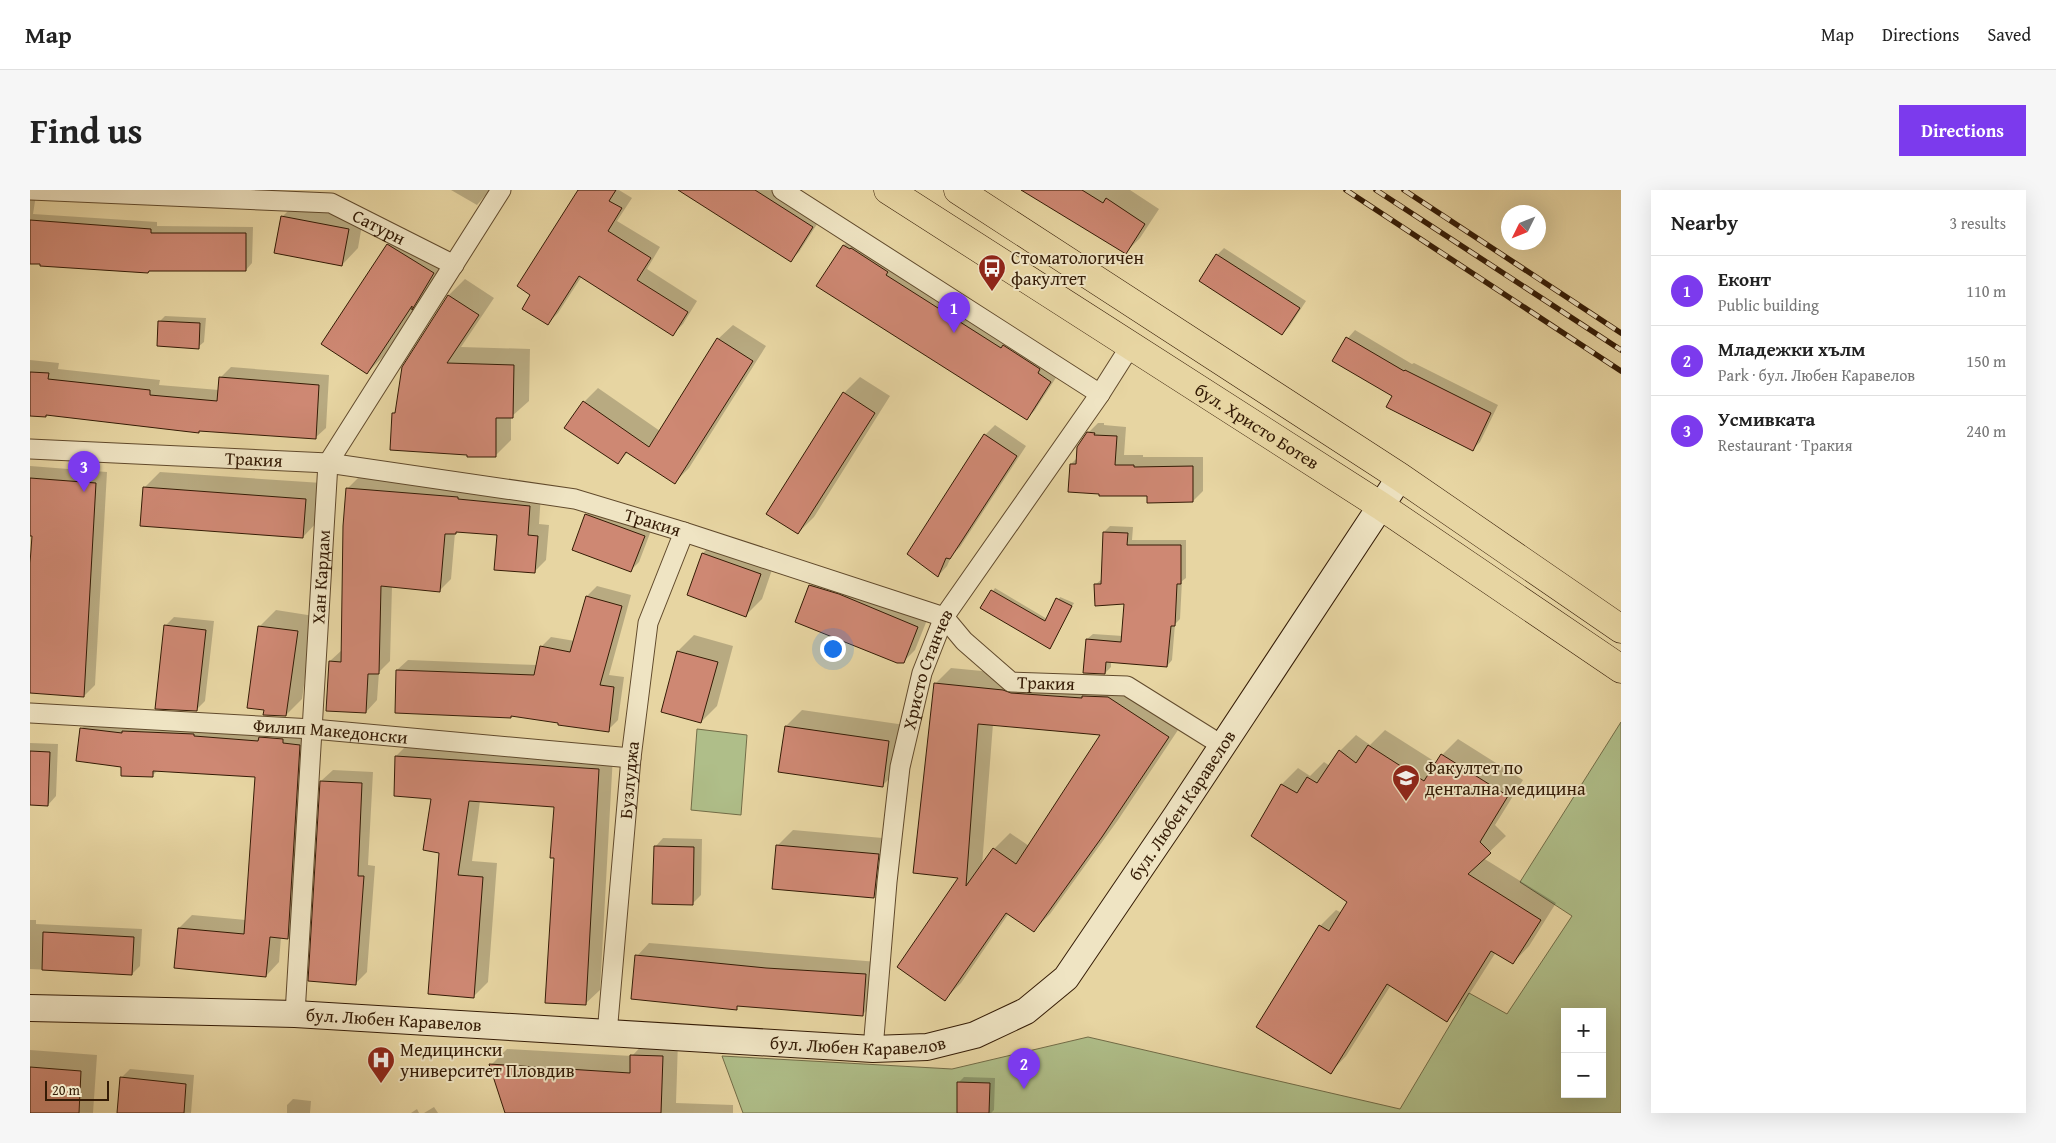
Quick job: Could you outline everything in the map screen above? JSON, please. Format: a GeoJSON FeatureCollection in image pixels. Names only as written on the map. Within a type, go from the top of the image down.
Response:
{"type":"FeatureCollection","features":[{"type":"Feature","properties":{"kind":"main road","name":"бул. Христо Ботев"},"geometry":{"type":"LineString","coordinates":[[888,190],[1381,506],[1621,669]]}},
{"type":"Feature","properties":{"kind":"main road","name":"бул. Христо Ботев"},"geometry":{"type":"LineString","coordinates":[[958,190],[1400,477],[1621,629]]}},
{"type":"Feature","properties":{"kind":"street","name":"Сатурн"},"geometry":{"type":"LineString","coordinates":[[30,190],[331,204],[454,264]]}},
{"type":"Feature","properties":{"kind":"street","name":"Хан Кардам"},"geometry":{"type":"LineString","coordinates":[[294,1014],[328,463],[501,190]]}},
{"type":"Feature","properties":{"kind":"street"},"geometry":{"type":"LineString","coordinates":[[782,190],[1100,394]]}},
{"type":"Feature","properties":{"kind":"street","name":"Христо Станчев"},"geometry":{"type":"LineString","coordinates":[[873,1049],[887,882],[900,767],[922,673],[944,617],[1100,394],[1131,345]]}},
{"type":"Feature","properties":{"kind":"street","name":"Тракия"},"geometry":{"type":"LineString","coordinates":[[30,449],[328,463],[575,499],[684,532],[944,617],[964,641],[1011,682],[1127,686],[1223,746]]}},
{"type":"Feature","properties":{"kind":"street","name":"бул. Любен Каравелов"},"geometry":{"type":"LineString","coordinates":[[30,1008],[294,1014],[873,1049],[927,1047],[975,1035],[1026,1011],[1066,978],[1223,746],[1400,477]]}},
{"type":"Feature","properties":{"kind":"street","name":"Бузлуджа"},"geometry":{"type":"LineString","coordinates":[[607,1034],[631,758],[648,623],[684,532]]}},
{"type":"Feature","properties":{"kind":"street","name":"Филип Македонски"},"geometry":{"type":"LineString","coordinates":[[30,713],[313,729],[631,758]]}},
{"type":"Feature","properties":{"kind":"green space"},"geometry":{"type":"Polygon","coordinates":[[[1621,722],[1621,1113],[743,1113],[722,1056],[952,1069],[1088,1037],[1400,1109],[1469,993],[1507,1014],[1572,916],[1520,882],[1621,722]]]}},
{"type":"Feature","properties":{"kind":"green space"},"geometry":{"type":"Polygon","coordinates":[[[697,729],[747,735],[741,815],[691,810],[697,729]]]}},
{"type":"Feature","properties":{"kind":"building"},"geometry":{"type":"Polygon","coordinates":[[[578,190],[616,190],[609,201],[622,208],[608,231],[651,258],[637,280],[688,312],[673,336],[579,276],[548,325],[522,309],[530,295],[517,286],[578,190]]]}},
{"type":"Feature","properties":{"kind":"building"},"geometry":{"type":"Polygon","coordinates":[[[678,190],[755,190],[813,227],[791,262],[678,190]]]}},
{"type":"Feature","properties":{"kind":"building"},"geometry":{"type":"Polygon","coordinates":[[[1021,190],[1082,190],[1103,203],[1106,198],[1145,224],[1126,254],[1021,190]]]}},
{"type":"Feature","properties":{"kind":"building"},"geometry":{"type":"Polygon","coordinates":[[[281,216],[349,229],[342,266],[274,253],[281,216]]]}},
{"type":"Feature","properties":{"kind":"building"},"geometry":{"type":"Polygon","coordinates":[[[30,220],[151,229],[151,233],[246,233],[246,271],[149,271],[148,273],[30,264],[30,220]]]}},
{"type":"Feature","properties":{"kind":"building"},"geometry":{"type":"Polygon","coordinates":[[[387,244],[434,273],[412,310],[412,306],[367,374],[321,344],[387,244]]]}},
{"type":"Feature","properties":{"kind":"building"},"geometry":{"type":"Polygon","coordinates":[[[843,245],[851,248],[888,272],[886,275],[1001,348],[1003,345],[1040,369],[1038,373],[1051,382],[1027,420],[816,286],[843,245]]]}},
{"type":"Feature","properties":{"kind":"building"},"geometry":{"type":"Polygon","coordinates":[[[1216,254],[1300,308],[1282,335],[1199,281],[1216,254]]]}},
{"type":"Feature","properties":{"kind":"building"},"geometry":{"type":"Polygon","coordinates":[[[448,295],[479,315],[447,363],[514,365],[513,418],[496,418],[496,457],[467,457],[467,455],[390,450],[392,413],[395,413],[402,367],[448,295]]]}},
{"type":"Feature","properties":{"kind":"building"},"geometry":{"type":"Polygon","coordinates":[[[158,321],[200,323],[199,349],[157,346],[158,321]]]}},
{"type":"Feature","properties":{"kind":"building"},"geometry":{"type":"Polygon","coordinates":[[[1346,337],[1404,371],[1491,413],[1473,451],[1386,407],[1392,396],[1332,361],[1346,337]]]}},
{"type":"Feature","properties":{"kind":"building"},"geometry":{"type":"Polygon","coordinates":[[[717,338],[753,361],[675,484],[626,452],[618,464],[564,428],[583,401],[649,447],[717,338]]]}},
{"type":"Feature","properties":{"kind":"building"},"geometry":{"type":"Polygon","coordinates":[[[30,372],[49,373],[48,379],[150,390],[150,395],[217,401],[219,377],[319,385],[316,439],[199,431],[199,433],[46,415],[46,417],[30,416],[30,372]]]}},
{"type":"Feature","properties":{"kind":"building"},"geometry":{"type":"Polygon","coordinates":[[[843,392],[875,413],[798,534],[766,514],[843,392]]]}},
{"type":"Feature","properties":{"kind":"building"},"geometry":{"type":"Polygon","coordinates":[[[1087,432],[1095,433],[1094,435],[1117,436],[1115,465],[1134,465],[1134,467],[1193,466],[1193,502],[1147,503],[1147,496],[1099,496],[1099,494],[1068,492],[1070,464],[1076,464],[1077,447],[1087,432]]]}},
{"type":"Feature","properties":{"kind":"building"},"geometry":{"type":"Polygon","coordinates":[[[984,434],[1017,456],[950,559],[946,558],[938,577],[907,554],[984,434]]]}},
{"type":"Feature","properties":{"kind":"building"},"geometry":{"type":"Polygon","coordinates":[[[30,478],[96,483],[84,697],[30,693],[30,563],[32,536],[30,536],[30,478]]]}},
{"type":"Feature","properties":{"kind":"building"},"geometry":{"type":"Polygon","coordinates":[[[143,487],[306,499],[303,538],[140,526],[143,487]]]}},
{"type":"Feature","properties":{"kind":"building"},"geometry":{"type":"Polygon","coordinates":[[[346,488],[458,497],[458,499],[530,506],[528,535],[538,536],[535,573],[494,570],[497,535],[456,532],[456,534],[445,534],[440,592],[381,586],[379,674],[368,674],[366,713],[326,711],[329,661],[341,662],[343,526],[346,488]]]}},
{"type":"Feature","properties":{"kind":"building"},"geometry":{"type":"Polygon","coordinates":[[[585,514],[645,536],[631,572],[572,550],[585,514]]]}},
{"type":"Feature","properties":{"kind":"building"},"geometry":{"type":"Polygon","coordinates":[[[1103,532],[1128,533],[1127,545],[1181,545],[1181,584],[1177,584],[1175,626],[1171,626],[1167,667],[1106,662],[1105,674],[1083,673],[1086,639],[1121,642],[1124,604],[1095,606],[1094,584],[1101,584],[1103,532]]]}},
{"type":"Feature","properties":{"kind":"building"},"geometry":{"type":"Polygon","coordinates":[[[702,553],[761,574],[746,617],[687,595],[702,553]]]}},
{"type":"Feature","properties":{"kind":"building"},"geometry":{"type":"Polygon","coordinates":[[[809,585],[839,594],[918,627],[904,663],[897,663],[795,622],[809,585]]]}},
{"type":"Feature","properties":{"kind":"building"},"geometry":{"type":"Polygon","coordinates":[[[991,590],[1045,621],[1056,598],[1072,606],[1050,649],[980,608],[991,590]]]}},
{"type":"Feature","properties":{"kind":"building"},"geometry":{"type":"Polygon","coordinates":[[[586,596],[622,606],[600,685],[614,687],[609,732],[511,716],[511,718],[395,713],[396,670],[534,675],[540,646],[570,652],[586,596]]]}},
{"type":"Feature","properties":{"kind":"building"},"geometry":{"type":"Polygon","coordinates":[[[164,625],[206,630],[197,711],[155,709],[164,625]]]}},
{"type":"Feature","properties":{"kind":"building"},"geometry":{"type":"Polygon","coordinates":[[[258,626],[298,631],[286,716],[263,715],[264,710],[247,708],[258,626]]]}},
{"type":"Feature","properties":{"kind":"building"},"geometry":{"type":"Polygon","coordinates":[[[677,651],[718,662],[701,723],[661,712],[677,651]]]}},
{"type":"Feature","properties":{"kind":"building"},"geometry":{"type":"Polygon","coordinates":[[[934,683],[1003,690],[1011,693],[1082,698],[1082,696],[1108,697],[1169,737],[1102,837],[1034,932],[1006,913],[945,1001],[897,967],[958,878],[913,873],[934,683]],[[978,724],[966,886],[993,848],[1016,864],[1100,735],[978,724]]]}},
{"type":"Feature","properties":{"kind":"building"},"geometry":{"type":"Polygon","coordinates":[[[785,726],[889,741],[883,787],[778,772],[785,726]]]}},
{"type":"Feature","properties":{"kind":"building"},"geometry":{"type":"Polygon","coordinates":[[[80,728],[122,733],[122,731],[194,734],[194,736],[258,741],[259,737],[283,739],[283,743],[300,745],[288,939],[270,937],[266,977],[174,968],[178,928],[244,934],[255,777],[153,771],[153,777],[121,776],[121,767],[76,761],[80,728]]]}},
{"type":"Feature","properties":{"kind":"building"},"geometry":{"type":"Polygon","coordinates":[[[1368,745],[1424,781],[1441,754],[1508,796],[1480,842],[1491,853],[1468,874],[1541,920],[1513,964],[1491,951],[1447,1022],[1387,984],[1331,1074],[1256,1027],[1319,925],[1329,931],[1347,902],[1251,836],[1281,784],[1297,793],[1307,777],[1317,783],[1339,750],[1356,763],[1368,745]]]}},
{"type":"Feature","properties":{"kind":"building"},"geometry":{"type":"Polygon","coordinates":[[[30,751],[50,752],[48,806],[30,805],[30,751]]]}},
{"type":"Feature","properties":{"kind":"building"},"geometry":{"type":"Polygon","coordinates":[[[395,756],[599,769],[586,1005],[545,1003],[554,858],[550,858],[554,807],[469,801],[458,875],[483,877],[474,998],[428,994],[439,853],[423,850],[431,799],[394,796],[395,756]]]}},
{"type":"Feature","properties":{"kind":"building"},"geometry":{"type":"Polygon","coordinates":[[[320,781],[362,783],[358,876],[364,876],[356,985],[308,981],[320,781]]]}},
{"type":"Feature","properties":{"kind":"building"},"geometry":{"type":"Polygon","coordinates":[[[776,845],[879,854],[874,898],[772,889],[776,845]]]}},
{"type":"Feature","properties":{"kind":"building"},"geometry":{"type":"Polygon","coordinates":[[[654,846],[694,847],[693,905],[652,904],[654,846]]]}},
{"type":"Feature","properties":{"kind":"building"},"geometry":{"type":"Polygon","coordinates":[[[43,932],[134,937],[132,975],[42,970],[43,932]]]}},
{"type":"Feature","properties":{"kind":"building"},"geometry":{"type":"Polygon","coordinates":[[[635,955],[766,968],[866,974],[863,1016],[737,1006],[737,1010],[631,999],[635,955]]]}},
{"type":"Feature","properties":{"kind":"building"},"geometry":{"type":"Polygon","coordinates":[[[630,1055],[663,1056],[661,1113],[505,1113],[489,1064],[630,1073],[630,1055]]]}},
{"type":"Feature","properties":{"kind":"building"},"geometry":{"type":"Polygon","coordinates":[[[30,1067],[81,1071],[79,1113],[30,1113],[30,1067]]]}},
{"type":"Feature","properties":{"kind":"building"},"geometry":{"type":"Polygon","coordinates":[[[120,1077],[186,1084],[184,1113],[117,1113],[120,1077]]]}},
{"type":"Feature","properties":{"kind":"building"},"geometry":{"type":"Polygon","coordinates":[[[957,1082],[990,1083],[989,1113],[957,1113],[957,1082]]]}},
{"type":"Feature","properties":{"kind":"railway"},"geometry":{"type":"LineString","coordinates":[[1346,190],[1621,371]]}},
{"type":"Feature","properties":{"kind":"railway"},"geometry":{"type":"LineString","coordinates":[[1376,190],[1621,350]]}},
{"type":"Feature","properties":{"kind":"railway"},"geometry":{"type":"LineString","coordinates":[[1404,190],[1621,333]]}},
{"type":"Feature","properties":{"kind":"place","name":"Стоматологичен факултет"},"geometry":{"type":"Point","coordinates":[992,292]}},
{"type":"Feature","properties":{"kind":"place","name":"Еконт"},"geometry":{"type":"Point","coordinates":[954,333]}},
{"type":"Feature","properties":{"kind":"place","name":"Усмивката"},"geometry":{"type":"Point","coordinates":[84,492]}},
{"type":"Feature","properties":{"kind":"place","name":"Факултет по дентална медицина"},"geometry":{"type":"Point","coordinates":[1406,802]}},
{"type":"Feature","properties":{"kind":"place","name":"Медицински университет Пловдив"},"geometry":{"type":"Point","coordinates":[381,1084]}},
{"type":"Feature","properties":{"kind":"place","name":"Младежки хълм"},"geometry":{"type":"Point","coordinates":[1024,1089]}}]}
